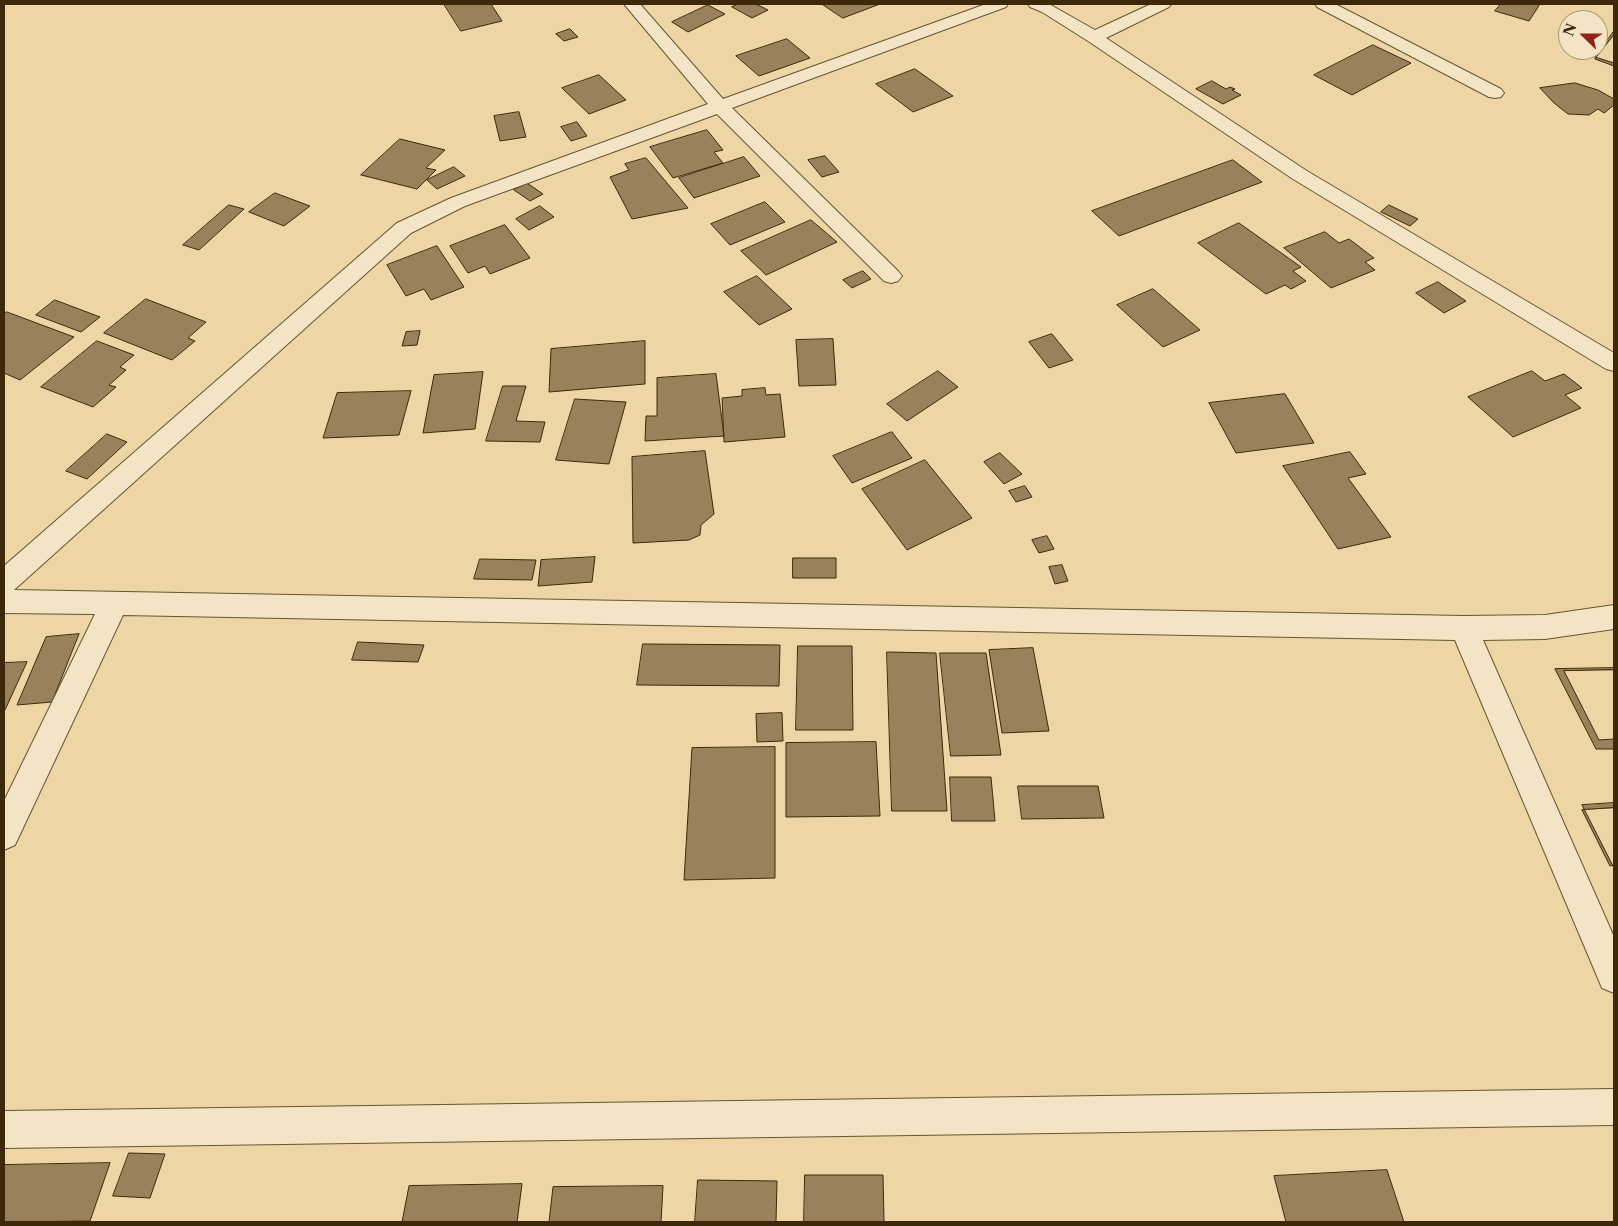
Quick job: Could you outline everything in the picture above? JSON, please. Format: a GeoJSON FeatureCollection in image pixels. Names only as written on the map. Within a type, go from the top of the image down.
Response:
{"type":"FeatureCollection","features":[{"type":"Feature","properties":{"kind":"street"},"geometry":{"type":"LineString","coordinates":[[632,4],[719,106],[892,276]]}},
{"type":"Feature","properties":{"kind":"street"},"geometry":{"type":"LineString","coordinates":[[4,582],[404,228],[458,202],[1000,4]]}},
{"type":"Feature","properties":{"kind":"street"},"geometry":{"type":"LineString","coordinates":[[1036,4],[1048,9],[1094,37],[1300,175],[1614,363]]}},
{"type":"Feature","properties":{"kind":"street"},"geometry":{"type":"LineString","coordinates":[[1094,37],[1163,4]]}},
{"type":"Feature","properties":{"kind":"street"},"geometry":{"type":"LineString","coordinates":[[1323,4],[1495,93]]}},
{"type":"Feature","properties":{"kind":"street"},"geometry":{"type":"LineString","coordinates":[[4,600],[1464,628],[1545,627],[1614,617]]}},
{"type":"Feature","properties":{"kind":"street"},"geometry":{"type":"LineString","coordinates":[[4,834],[115,602]]}},
{"type":"Feature","properties":{"kind":"street"},"geometry":{"type":"LineString","coordinates":[[1464,628],[1614,976]]}},
{"type":"Feature","properties":{"kind":"street"},"geometry":{"type":"LineString","coordinates":[[4,1130],[1614,1107]]}},
{"type":"Feature","properties":{"kind":"building"},"geometry":{"type":"Polygon","coordinates":[[[444,4],[491,4],[502,21],[461,31],[444,4]]]}},
{"type":"Feature","properties":{"kind":"building"},"geometry":{"type":"Polygon","coordinates":[[[739,4],[756,4],[768,10],[752,18],[732,7],[739,4]]]}},
{"type":"Feature","properties":{"kind":"building"},"geometry":{"type":"Polygon","coordinates":[[[822,4],[880,4],[843,18],[822,4]]]}},
{"type":"Feature","properties":{"kind":"building"},"geometry":{"type":"Polygon","coordinates":[[[1501,4],[1540,4],[1529,21],[1495,11],[1501,4]]]}},
{"type":"Feature","properties":{"kind":"building"},"geometry":{"type":"Polygon","coordinates":[[[708,5],[725,14],[688,32],[672,22],[708,5]]]}},
{"type":"Feature","properties":{"kind":"building"},"geometry":{"type":"Polygon","coordinates":[[[570,29],[578,37],[564,41],[556,34],[570,29]]]}},
{"type":"Feature","properties":{"kind":"building"},"geometry":{"type":"Polygon","coordinates":[[[1614,31],[1614,63],[1604,60],[1608,60],[1608,39],[1614,31]]]}},
{"type":"Feature","properties":{"kind":"building"},"geometry":{"type":"Polygon","coordinates":[[[1614,35],[1614,66],[1598,60],[1608,60],[1608,43],[1614,35]]]}},
{"type":"Feature","properties":{"kind":"building"},"geometry":{"type":"Polygon","coordinates":[[[787,39],[810,58],[759,76],[736,56],[787,39]]]}},
{"type":"Feature","properties":{"kind":"building"},"geometry":{"type":"Polygon","coordinates":[[[1373,45],[1411,63],[1352,95],[1314,75],[1373,45]]]}},
{"type":"Feature","properties":{"kind":"building"},"geometry":{"type":"Polygon","coordinates":[[[915,69],[953,96],[913,112],[876,84],[915,69]]]}},
{"type":"Feature","properties":{"kind":"building"},"geometry":{"type":"Polygon","coordinates":[[[599,75],[626,100],[589,114],[562,88],[599,75]]]}},
{"type":"Feature","properties":{"kind":"building"},"geometry":{"type":"Polygon","coordinates":[[[1212,81],[1226,89],[1230,87],[1235,89],[1232,90],[1241,95],[1223,104],[1196,89],[1212,81]]]}},
{"type":"Feature","properties":{"kind":"building"},"geometry":{"type":"Polygon","coordinates":[[[1575,83],[1598,90],[1614,99],[1614,105],[1604,113],[1598,109],[1589,115],[1568,114],[1540,88],[1575,83]]]}},
{"type":"Feature","properties":{"kind":"building"},"geometry":{"type":"Polygon","coordinates":[[[519,112],[526,137],[500,141],[494,116],[519,112]]]}},
{"type":"Feature","properties":{"kind":"building"},"geometry":{"type":"Polygon","coordinates":[[[577,122],[587,136],[571,141],[561,127],[577,122]]]}},
{"type":"Feature","properties":{"kind":"building"},"geometry":{"type":"Polygon","coordinates":[[[707,130],[723,150],[714,152],[723,163],[673,178],[650,147],[707,130]]]}},
{"type":"Feature","properties":{"kind":"building"},"geometry":{"type":"Polygon","coordinates":[[[400,139],[445,150],[426,168],[436,170],[417,189],[361,175],[400,139]]]}},
{"type":"Feature","properties":{"kind":"building"},"geometry":{"type":"Polygon","coordinates":[[[825,156],[839,172],[822,177],[808,160],[825,156]]]}},
{"type":"Feature","properties":{"kind":"building"},"geometry":{"type":"Polygon","coordinates":[[[744,157],[760,176],[694,198],[679,178],[744,157]]]}},
{"type":"Feature","properties":{"kind":"building"},"geometry":{"type":"Polygon","coordinates":[[[646,158],[688,208],[632,219],[610,177],[629,170],[625,164],[646,158]]]}},
{"type":"Feature","properties":{"kind":"building"},"geometry":{"type":"Polygon","coordinates":[[[1233,160],[1262,182],[1119,236],[1092,211],[1233,160]]]}},
{"type":"Feature","properties":{"kind":"building"},"geometry":{"type":"Polygon","coordinates":[[[454,167],[465,176],[437,189],[427,180],[454,167]]]}},
{"type":"Feature","properties":{"kind":"building"},"geometry":{"type":"Polygon","coordinates":[[[527,183],[543,194],[530,201],[514,190],[527,183]]]}},
{"type":"Feature","properties":{"kind":"building"},"geometry":{"type":"Polygon","coordinates":[[[275,193],[310,206],[284,226],[249,212],[275,193]]]}},
{"type":"Feature","properties":{"kind":"building"},"geometry":{"type":"Polygon","coordinates":[[[765,202],[785,222],[730,245],[711,224],[765,202]]]}},
{"type":"Feature","properties":{"kind":"building"},"geometry":{"type":"Polygon","coordinates":[[[229,205],[244,209],[199,250],[183,245],[229,205]]]}},
{"type":"Feature","properties":{"kind":"building"},"geometry":{"type":"Polygon","coordinates":[[[1389,205],[1418,219],[1410,226],[1381,212],[1389,205]]]}},
{"type":"Feature","properties":{"kind":"building"},"geometry":{"type":"Polygon","coordinates":[[[540,206],[554,217],[529,230],[516,219],[540,206]]]}},
{"type":"Feature","properties":{"kind":"building"},"geometry":{"type":"Polygon","coordinates":[[[811,220],[837,242],[766,275],[741,251],[811,220]]]}},
{"type":"Feature","properties":{"kind":"building"},"geometry":{"type":"Polygon","coordinates":[[[1239,223],[1301,267],[1293,271],[1306,281],[1291,289],[1285,285],[1266,294],[1198,243],[1239,223]]]}},
{"type":"Feature","properties":{"kind":"building"},"geometry":{"type":"Polygon","coordinates":[[[505,225],[530,258],[490,274],[485,266],[468,273],[450,246],[505,225]]]}},
{"type":"Feature","properties":{"kind":"building"},"geometry":{"type":"Polygon","coordinates":[[[1325,232],[1339,243],[1349,239],[1374,258],[1365,262],[1375,270],[1331,288],[1284,248],[1325,232]]]}},
{"type":"Feature","properties":{"kind":"building"},"geometry":{"type":"Polygon","coordinates":[[[437,246],[464,287],[431,300],[424,289],[406,296],[387,265],[437,246]]]}},
{"type":"Feature","properties":{"kind":"building"},"geometry":{"type":"Polygon","coordinates":[[[863,271],[871,279],[852,288],[843,280],[863,271]]]}},
{"type":"Feature","properties":{"kind":"building"},"geometry":{"type":"Polygon","coordinates":[[[757,276],[792,309],[759,325],[724,292],[757,276]]]}},
{"type":"Feature","properties":{"kind":"building"},"geometry":{"type":"Polygon","coordinates":[[[1438,282],[1466,301],[1444,313],[1416,293],[1438,282]]]}},
{"type":"Feature","properties":{"kind":"building"},"geometry":{"type":"Polygon","coordinates":[[[1153,289],[1200,330],[1163,347],[1117,305],[1153,289]]]}},
{"type":"Feature","properties":{"kind":"building"},"geometry":{"type":"Polygon","coordinates":[[[146,299],[206,322],[188,338],[195,341],[172,360],[104,333],[146,299]]]}},
{"type":"Feature","properties":{"kind":"building"},"geometry":{"type":"Polygon","coordinates":[[[55,300],[100,317],[81,332],[36,315],[55,300]]]}},
{"type":"Feature","properties":{"kind":"building"},"geometry":{"type":"Polygon","coordinates":[[[7,312],[74,337],[20,380],[4,373],[4,314],[7,312]]]}},
{"type":"Feature","properties":{"kind":"building"},"geometry":{"type":"Polygon","coordinates":[[[420,331],[417,345],[402,346],[406,332],[420,331]]]}},
{"type":"Feature","properties":{"kind":"building"},"geometry":{"type":"Polygon","coordinates":[[[1052,334],[1073,360],[1049,368],[1029,342],[1052,334]]]}},
{"type":"Feature","properties":{"kind":"building"},"geometry":{"type":"Polygon","coordinates":[[[833,339],[836,385],[799,386],[796,340],[833,339]]]}},
{"type":"Feature","properties":{"kind":"building"},"geometry":{"type":"Polygon","coordinates":[[[97,341],[134,355],[120,367],[126,370],[109,385],[116,387],[93,407],[41,387],[97,341]]]}},
{"type":"Feature","properties":{"kind":"building"},"geometry":{"type":"Polygon","coordinates":[[[645,341],[645,384],[549,392],[551,349],[645,341]]]}},
{"type":"Feature","properties":{"kind":"building"},"geometry":{"type":"Polygon","coordinates":[[[938,371],[958,387],[907,421],[887,404],[938,371]]]}},
{"type":"Feature","properties":{"kind":"building"},"geometry":{"type":"Polygon","coordinates":[[[1532,371],[1545,381],[1564,374],[1582,388],[1565,395],[1581,408],[1513,437],[1468,397],[1532,371]]]}},
{"type":"Feature","properties":{"kind":"building"},"geometry":{"type":"Polygon","coordinates":[[[483,372],[475,429],[423,433],[434,375],[483,372]]]}},
{"type":"Feature","properties":{"kind":"building"},"geometry":{"type":"Polygon","coordinates":[[[716,374],[724,436],[645,441],[646,416],[657,416],[657,378],[716,374]]]}},
{"type":"Feature","properties":{"kind":"building"},"geometry":{"type":"Polygon","coordinates":[[[503,386],[526,386],[516,421],[545,422],[540,442],[486,441],[503,386]]]}},
{"type":"Feature","properties":{"kind":"building"},"geometry":{"type":"Polygon","coordinates":[[[765,388],[766,395],[780,394],[785,437],[724,442],[722,398],[742,396],[742,390],[765,388]]]}},
{"type":"Feature","properties":{"kind":"building"},"geometry":{"type":"Polygon","coordinates":[[[411,391],[399,435],[323,438],[337,393],[411,391]]]}},
{"type":"Feature","properties":{"kind":"building"},"geometry":{"type":"Polygon","coordinates":[[[1285,394],[1314,443],[1236,453],[1209,403],[1285,394]]]}},
{"type":"Feature","properties":{"kind":"building"},"geometry":{"type":"Polygon","coordinates":[[[575,399],[626,402],[609,464],[556,460],[575,399]]]}},
{"type":"Feature","properties":{"kind":"building"},"geometry":{"type":"Polygon","coordinates":[[[892,432],[912,458],[852,483],[833,456],[892,432]]]}},
{"type":"Feature","properties":{"kind":"building"},"geometry":{"type":"Polygon","coordinates":[[[107,434],[127,442],[87,479],[66,471],[107,434]]]}},
{"type":"Feature","properties":{"kind":"building"},"geometry":{"type":"Polygon","coordinates":[[[705,451],[714,514],[701,525],[700,535],[689,540],[633,543],[632,457],[705,451]]]}},
{"type":"Feature","properties":{"kind":"building"},"geometry":{"type":"Polygon","coordinates":[[[1350,452],[1366,474],[1348,478],[1391,537],[1338,549],[1283,466],[1350,452]]]}},
{"type":"Feature","properties":{"kind":"building"},"geometry":{"type":"Polygon","coordinates":[[[1000,453],[1022,474],[1004,484],[984,462],[1000,453]]]}},
{"type":"Feature","properties":{"kind":"building"},"geometry":{"type":"Polygon","coordinates":[[[925,460],[972,518],[907,550],[862,489],[925,460]]]}},
{"type":"Feature","properties":{"kind":"building"},"geometry":{"type":"Polygon","coordinates":[[[1025,486],[1032,497],[1016,502],[1009,491],[1025,486]]]}},
{"type":"Feature","properties":{"kind":"building"},"geometry":{"type":"Polygon","coordinates":[[[1047,536],[1054,549],[1039,553],[1032,540],[1047,536]]]}},
{"type":"Feature","properties":{"kind":"building"},"geometry":{"type":"Polygon","coordinates":[[[595,557],[592,582],[538,586],[541,560],[595,557]]]}},
{"type":"Feature","properties":{"kind":"building"},"geometry":{"type":"Polygon","coordinates":[[[793,558],[836,558],[836,578],[793,578],[793,558]]]}},
{"type":"Feature","properties":{"kind":"building"},"geometry":{"type":"Polygon","coordinates":[[[480,559],[536,560],[532,580],[474,579],[480,559]]]}},
{"type":"Feature","properties":{"kind":"building"},"geometry":{"type":"Polygon","coordinates":[[[1062,565],[1068,581],[1055,584],[1049,567],[1062,565]]]}},
{"type":"Feature","properties":{"kind":"building"},"geometry":{"type":"Polygon","coordinates":[[[79,634],[52,702],[17,705],[46,637],[79,634]]]}},
{"type":"Feature","properties":{"kind":"building"},"geometry":{"type":"Polygon","coordinates":[[[358,642],[424,645],[418,662],[352,660],[358,642]]]}},
{"type":"Feature","properties":{"kind":"building"},"geometry":{"type":"Polygon","coordinates":[[[643,644],[780,645],[779,686],[637,685],[643,644]]]}},
{"type":"Feature","properties":{"kind":"building"},"geometry":{"type":"Polygon","coordinates":[[[798,646],[852,646],[853,730],[796,730],[798,646]]]}},
{"type":"Feature","properties":{"kind":"building"},"geometry":{"type":"Polygon","coordinates":[[[1033,648],[1049,731],[1002,733],[989,650],[1033,648]]]}},
{"type":"Feature","properties":{"kind":"building"},"geometry":{"type":"Polygon","coordinates":[[[887,652],[936,653],[947,811],[892,811],[887,652]]]}},
{"type":"Feature","properties":{"kind":"building"},"geometry":{"type":"Polygon","coordinates":[[[940,653],[986,653],[1001,755],[951,756],[940,653]]]}},
{"type":"Feature","properties":{"kind":"building"},"geometry":{"type":"Polygon","coordinates":[[[27,662],[5,710],[4,711],[4,663],[27,662]]]}},
{"type":"Feature","properties":{"kind":"building"},"geometry":{"type":"Polygon","coordinates":[[[1614,668],[1614,749],[1596,749],[1555,669],[1614,668]]]}},
{"type":"Feature","properties":{"kind":"building"},"geometry":{"type":"Polygon","coordinates":[[[1614,670],[1614,739],[1599,740],[1564,671],[1614,670]]]}},
{"type":"Feature","properties":{"kind":"building"},"geometry":{"type":"Polygon","coordinates":[[[782,713],[783,741],[757,742],[756,714],[782,713]]]}},
{"type":"Feature","properties":{"kind":"building"},"geometry":{"type":"Polygon","coordinates":[[[876,742],[880,816],[786,817],[786,743],[876,742]]]}},
{"type":"Feature","properties":{"kind":"building"},"geometry":{"type":"Polygon","coordinates":[[[775,747],[775,878],[684,880],[692,748],[775,747]]]}},
{"type":"Feature","properties":{"kind":"building"},"geometry":{"type":"Polygon","coordinates":[[[950,777],[991,777],[995,821],[952,821],[950,777]]]}},
{"type":"Feature","properties":{"kind":"building"},"geometry":{"type":"Polygon","coordinates":[[[1018,786],[1098,786],[1104,818],[1022,819],[1018,786]]]}},
{"type":"Feature","properties":{"kind":"building"},"geometry":{"type":"Polygon","coordinates":[[[1614,803],[1614,868],[1582,805],[1614,803]]]}},
{"type":"Feature","properties":{"kind":"building"},"geometry":{"type":"Polygon","coordinates":[[[1614,808],[1614,865],[1610,866],[1582,810],[1614,808]]]}},
{"type":"Feature","properties":{"kind":"building"},"geometry":{"type":"Polygon","coordinates":[[[129,1153],[165,1154],[150,1198],[113,1196],[129,1153]]]}},
{"type":"Feature","properties":{"kind":"building"},"geometry":{"type":"Polygon","coordinates":[[[110,1163],[90,1221],[4,1222],[4,1165],[110,1163]]]}},
{"type":"Feature","properties":{"kind":"building"},"geometry":{"type":"Polygon","coordinates":[[[1387,1170],[1404,1222],[1286,1222],[1274,1176],[1387,1170]]]}},
{"type":"Feature","properties":{"kind":"building"},"geometry":{"type":"Polygon","coordinates":[[[805,1175],[883,1175],[884,1222],[804,1222],[805,1175]]]}},
{"type":"Feature","properties":{"kind":"building"},"geometry":{"type":"Polygon","coordinates":[[[698,1180],[777,1181],[776,1222],[695,1222],[698,1180]]]}},
{"type":"Feature","properties":{"kind":"building"},"geometry":{"type":"Polygon","coordinates":[[[522,1184],[517,1222],[402,1222],[409,1186],[522,1184]]]}},
{"type":"Feature","properties":{"kind":"building"},"geometry":{"type":"Polygon","coordinates":[[[663,1186],[661,1222],[549,1222],[553,1187],[663,1186]]]}}]}
